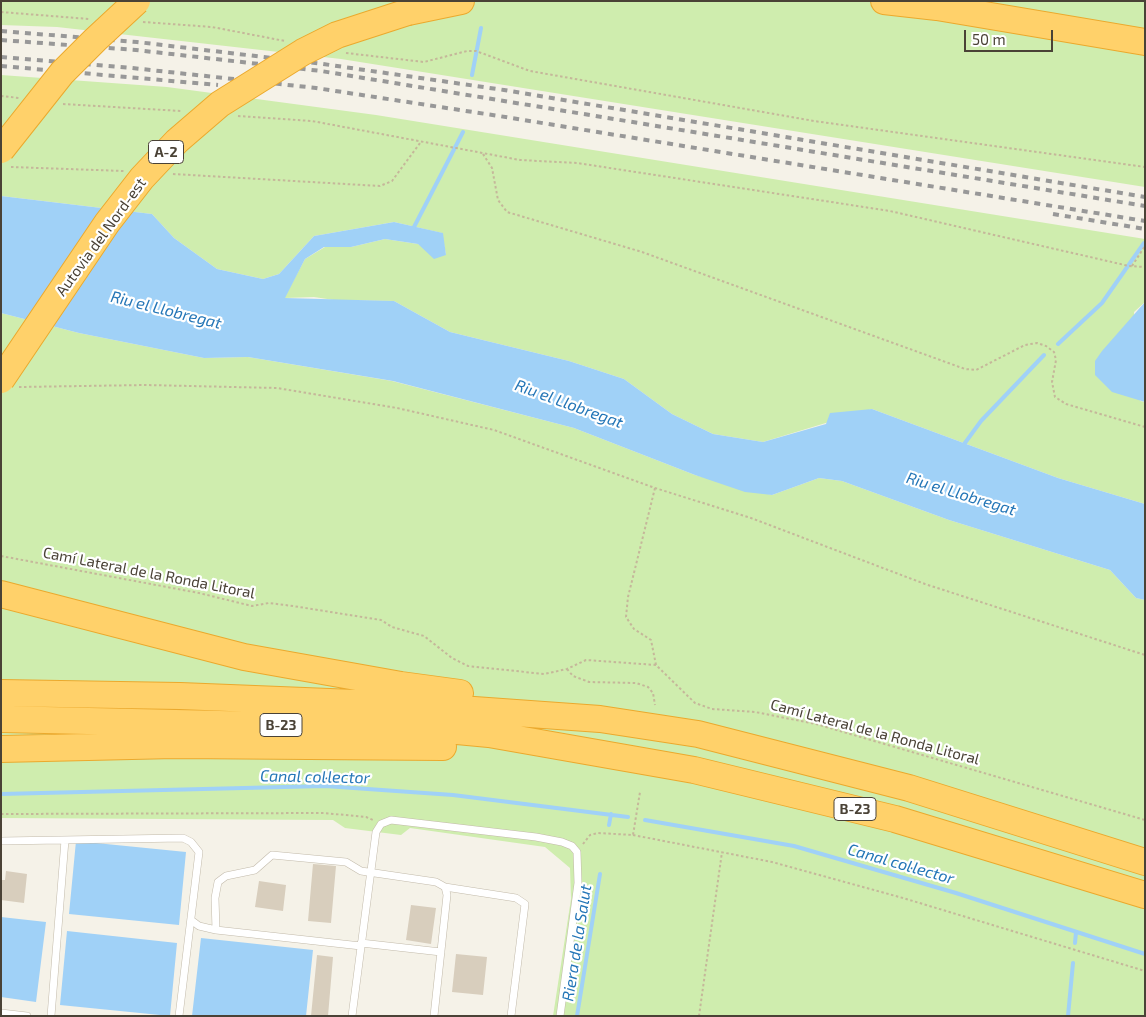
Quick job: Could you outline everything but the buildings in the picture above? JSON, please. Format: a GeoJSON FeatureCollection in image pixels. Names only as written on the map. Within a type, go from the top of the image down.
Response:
{"type":"FeatureCollection","features":[{"type":"Feature","properties":{"kind":"highway","name":"Autovia del Nord-est"},"geometry":{"type":"LineString","coordinates":[[10,384],[107,223],[142,178],[177,141],[220,104],[303,52],[337,35],[408,12],[461,1]]}},
{"type":"Feature","properties":{"kind":"highway"},"geometry":{"type":"LineString","coordinates":[[884,1],[947,9],[1145,42]]}},
{"type":"Feature","properties":{"kind":"highway"},"geometry":{"type":"LineString","coordinates":[[6,158],[62,73],[94,40],[136,12]]}},
{"type":"Feature","properties":{"kind":"highway"},"geometry":{"type":"LineString","coordinates":[[1,594],[244,657],[401,685],[537,702],[600,719]]}},
{"type":"Feature","properties":{"kind":"highway","name":"B-23"},"geometry":{"type":"LineString","coordinates":[[1,693],[180,696],[378,704],[600,719],[698,734],[909,788],[1145,862]]}},
{"type":"Feature","properties":{"kind":"highway","name":"B-23"},"geometry":{"type":"LineString","coordinates":[[1,719],[436,729],[489,734],[694,770],[895,819],[1145,895]]}},
{"type":"Feature","properties":{"kind":"highway"},"geometry":{"type":"LineString","coordinates":[[1,749],[175,745],[559,747]]}},
{"type":"Feature","properties":{"kind":"lane"},"geometry":{"type":"LineString","coordinates":[[352,1016],[376,832],[381,824],[391,820],[536,837],[572,846],[577,852],[578,883],[560,1016]]}},
{"type":"Feature","properties":{"kind":"lane"},"geometry":{"type":"LineString","coordinates":[[1,841],[183,838],[191,842],[199,852],[180,1016]]}},
{"type":"Feature","properties":{"kind":"lane"},"geometry":{"type":"LineString","coordinates":[[51,1016],[65,840]]}},
{"type":"Feature","properties":{"kind":"lane"},"geometry":{"type":"LineString","coordinates":[[216,930],[215,906],[218,882],[226,876],[255,870],[272,855],[346,862],[361,871],[436,882],[445,887],[516,898],[525,904],[512,1016]]}},
{"type":"Feature","properties":{"kind":"lane"},"geometry":{"type":"LineString","coordinates":[[434,1016],[447,895],[445,887]]}},
{"type":"Feature","properties":{"kind":"lane"},"geometry":{"type":"LineString","coordinates":[[190,920],[216,930],[441,952]]}},
{"type":"Feature","properties":{"kind":"lane"},"geometry":{"type":"LineString","coordinates":[[1,1013],[27,1016]]}},
{"type":"Feature","properties":{"kind":"path"},"geometry":{"type":"LineString","coordinates":[[1,12],[97,19]]}},
{"type":"Feature","properties":{"kind":"path"},"geometry":{"type":"LineString","coordinates":[[136,12],[286,41]]}},
{"type":"Feature","properties":{"kind":"path"},"geometry":{"type":"LineString","coordinates":[[341,52],[424,62],[467,51],[476,51],[530,71],[814,121],[1145,167]]}},
{"type":"Feature","properties":{"kind":"path"},"geometry":{"type":"LineString","coordinates":[[1,96],[20,98]]}},
{"type":"Feature","properties":{"kind":"path"},"geometry":{"type":"LineString","coordinates":[[56,103],[189,112]]}},
{"type":"Feature","properties":{"kind":"path"},"geometry":{"type":"LineString","coordinates":[[236,116],[312,121],[520,160],[577,163],[890,211],[1132,266],[1145,267]]}},
{"type":"Feature","properties":{"kind":"path"},"geometry":{"type":"LineString","coordinates":[[172,174],[380,186],[392,181],[420,142]]}},
{"type":"Feature","properties":{"kind":"path"},"geometry":{"type":"LineString","coordinates":[[483,153],[492,168],[498,200],[507,212],[642,252],[965,369],[976,370],[1024,346],[1037,343],[1046,346],[1054,352],[1056,360],[1052,382],[1052,391],[1055,397],[1066,404],[1145,427]]}},
{"type":"Feature","properties":{"kind":"path"},"geometry":{"type":"LineString","coordinates":[[6,158],[133,172]]}},
{"type":"Feature","properties":{"kind":"path"},"geometry":{"type":"LineString","coordinates":[[1132,266],[1145,246]]}},
{"type":"Feature","properties":{"kind":"path"},"geometry":{"type":"LineString","coordinates":[[10,384],[146,385],[299,390],[397,408],[494,430],[655,488],[751,518],[926,584],[1121,649],[1145,655]]}},
{"type":"Feature","properties":{"kind":"path"},"geometry":{"type":"LineString","coordinates":[[655,488],[628,597],[626,617],[634,629],[651,640],[656,665]]}},
{"type":"Feature","properties":{"kind":"path","name":"Camí Lateral de la Ronda Litoral"},"geometry":{"type":"LineString","coordinates":[[1,556],[208,595],[252,606],[277,604],[381,620],[392,627],[424,636],[452,658],[468,666],[544,674],[568,669],[586,660],[656,665],[695,703],[712,710],[755,712],[816,724],[1145,820]]}},
{"type":"Feature","properties":{"kind":"path"},"geometry":{"type":"LineString","coordinates":[[568,669],[574,676],[589,682],[636,683],[648,687],[653,693],[655,706]]}},
{"type":"Feature","properties":{"kind":"path"},"geometry":{"type":"LineString","coordinates":[[633,834],[640,792]]}},
{"type":"Feature","properties":{"kind":"path"},"geometry":{"type":"LineString","coordinates":[[1,814],[324,813],[366,817],[381,824]]}},
{"type":"Feature","properties":{"kind":"path"},"geometry":{"type":"LineString","coordinates":[[577,852],[590,835],[598,833],[633,834],[772,862],[903,898],[1145,971]]}},
{"type":"Feature","properties":{"kind":"path"},"geometry":{"type":"LineString","coordinates":[[699,1016],[722,852]]}},
{"type":"Feature","properties":{"kind":"green space"},"geometry":{"type":"Polygon","coordinates":[[[1,1],[1145,1],[1145,187],[341,59],[57,27],[1,25],[1,1]]]}},
{"type":"Feature","properties":{"kind":"green space"},"geometry":{"type":"Polygon","coordinates":[[[1,75],[167,87],[376,115],[1145,239],[1145,302],[1134,312],[1140,401],[1145,402],[1145,504],[1058,478],[872,409],[763,442],[713,434],[672,414],[624,379],[569,361],[450,332],[394,301],[334,300],[314,297],[284,298],[305,259],[325,247],[351,247],[385,239],[418,244],[446,255],[442,233],[394,222],[314,236],[279,274],[263,279],[217,269],[174,238],[152,214],[1,196],[1,75]]]}},
{"type":"Feature","properties":{"kind":"green space"},"geometry":{"type":"Polygon","coordinates":[[[1,313],[79,333],[204,358],[248,357],[392,381],[574,428],[695,475],[772,495],[819,478],[842,481],[949,520],[1110,570],[1136,598],[1145,600],[1145,1016],[553,1016],[571,899],[570,868],[545,847],[410,828],[401,835],[345,828],[333,820],[1,818],[1,313]]]}},
{"type":"Feature","properties":{"kind":"water","name":"Riu el Llobregat"},"geometry":{"type":"Polygon","coordinates":[[[1,196],[152,214],[174,238],[217,269],[263,279],[279,274],[314,236],[394,222],[443,233],[446,255],[434,259],[418,244],[385,239],[351,247],[324,247],[305,259],[285,298],[394,301],[450,332],[569,361],[624,379],[672,414],[713,434],[763,442],[826,424],[830,413],[872,409],[1058,478],[1145,504],[1145,600],[1136,598],[1110,570],[949,520],[842,481],[819,478],[772,495],[745,492],[695,475],[574,428],[393,381],[248,357],[204,358],[79,333],[1,313],[1,196]]]}},
{"type":"Feature","properties":{"kind":"water"},"geometry":{"type":"Polygon","coordinates":[[[1145,302],[1145,402],[1112,392],[1095,375],[1095,361],[1145,302]]]}},
{"type":"Feature","properties":{"kind":"water"},"geometry":{"type":"Polygon","coordinates":[[[76,841],[186,852],[179,925],[69,914],[76,841]]]}},
{"type":"Feature","properties":{"kind":"water"},"geometry":{"type":"Polygon","coordinates":[[[1,917],[46,922],[36,1002],[1,997],[1,917]]]}},
{"type":"Feature","properties":{"kind":"water"},"geometry":{"type":"Polygon","coordinates":[[[67,931],[177,943],[170,1016],[60,1005],[67,931]]]}},
{"type":"Feature","properties":{"kind":"water"},"geometry":{"type":"Polygon","coordinates":[[[201,938],[313,950],[306,1016],[192,1016],[201,938]]]}},
{"type":"Feature","properties":{"kind":"waterway"},"geometry":{"type":"LineString","coordinates":[[472,75],[481,28]]}},
{"type":"Feature","properties":{"kind":"waterway"},"geometry":{"type":"LineString","coordinates":[[414,227],[463,132]]}},
{"type":"Feature","properties":{"kind":"waterway"},"geometry":{"type":"LineString","coordinates":[[1058,344],[1102,303],[1144,243]]}},
{"type":"Feature","properties":{"kind":"waterway"},"geometry":{"type":"LineString","coordinates":[[962,447],[981,421],[1044,355]]}},
{"type":"Feature","properties":{"kind":"waterway","name":"Canal col·lector"},"geometry":{"type":"LineString","coordinates":[[1,794],[325,786],[453,795],[628,817]]}},
{"type":"Feature","properties":{"kind":"waterway","name":"Riera de la Salut"},"geometry":{"type":"LineString","coordinates":[[609,825],[611,814]]}},
{"type":"Feature","properties":{"kind":"waterway","name":"Canal col·lector"},"geometry":{"type":"LineString","coordinates":[[645,820],[794,846],[956,893],[1145,954]]}},
{"type":"Feature","properties":{"kind":"waterway","name":"Riera de la Salut"},"geometry":{"type":"LineString","coordinates":[[577,1016],[600,874]]}},
{"type":"Feature","properties":{"kind":"waterway"},"geometry":{"type":"LineString","coordinates":[[1075,943],[1076,932]]}},
{"type":"Feature","properties":{"kind":"waterway"},"geometry":{"type":"LineString","coordinates":[[1068,1016],[1073,963]]}},
{"type":"Feature","properties":{"kind":"railway"},"geometry":{"type":"LineString","coordinates":[[1,31],[137,42],[323,64],[504,90],[1145,197]]}},
{"type":"Feature","properties":{"kind":"railway"},"geometry":{"type":"LineString","coordinates":[[1,40],[136,50],[321,71],[1145,206]]}},
{"type":"Feature","properties":{"kind":"railway"},"geometry":{"type":"LineString","coordinates":[[1,57],[132,68],[316,88],[1145,221]]}},
{"type":"Feature","properties":{"kind":"railway"},"geometry":{"type":"LineString","coordinates":[[1,66],[218,85]]}},
{"type":"Feature","properties":{"kind":"railway"},"geometry":{"type":"LineString","coordinates":[[1053,214],[1145,229]]}}]}
